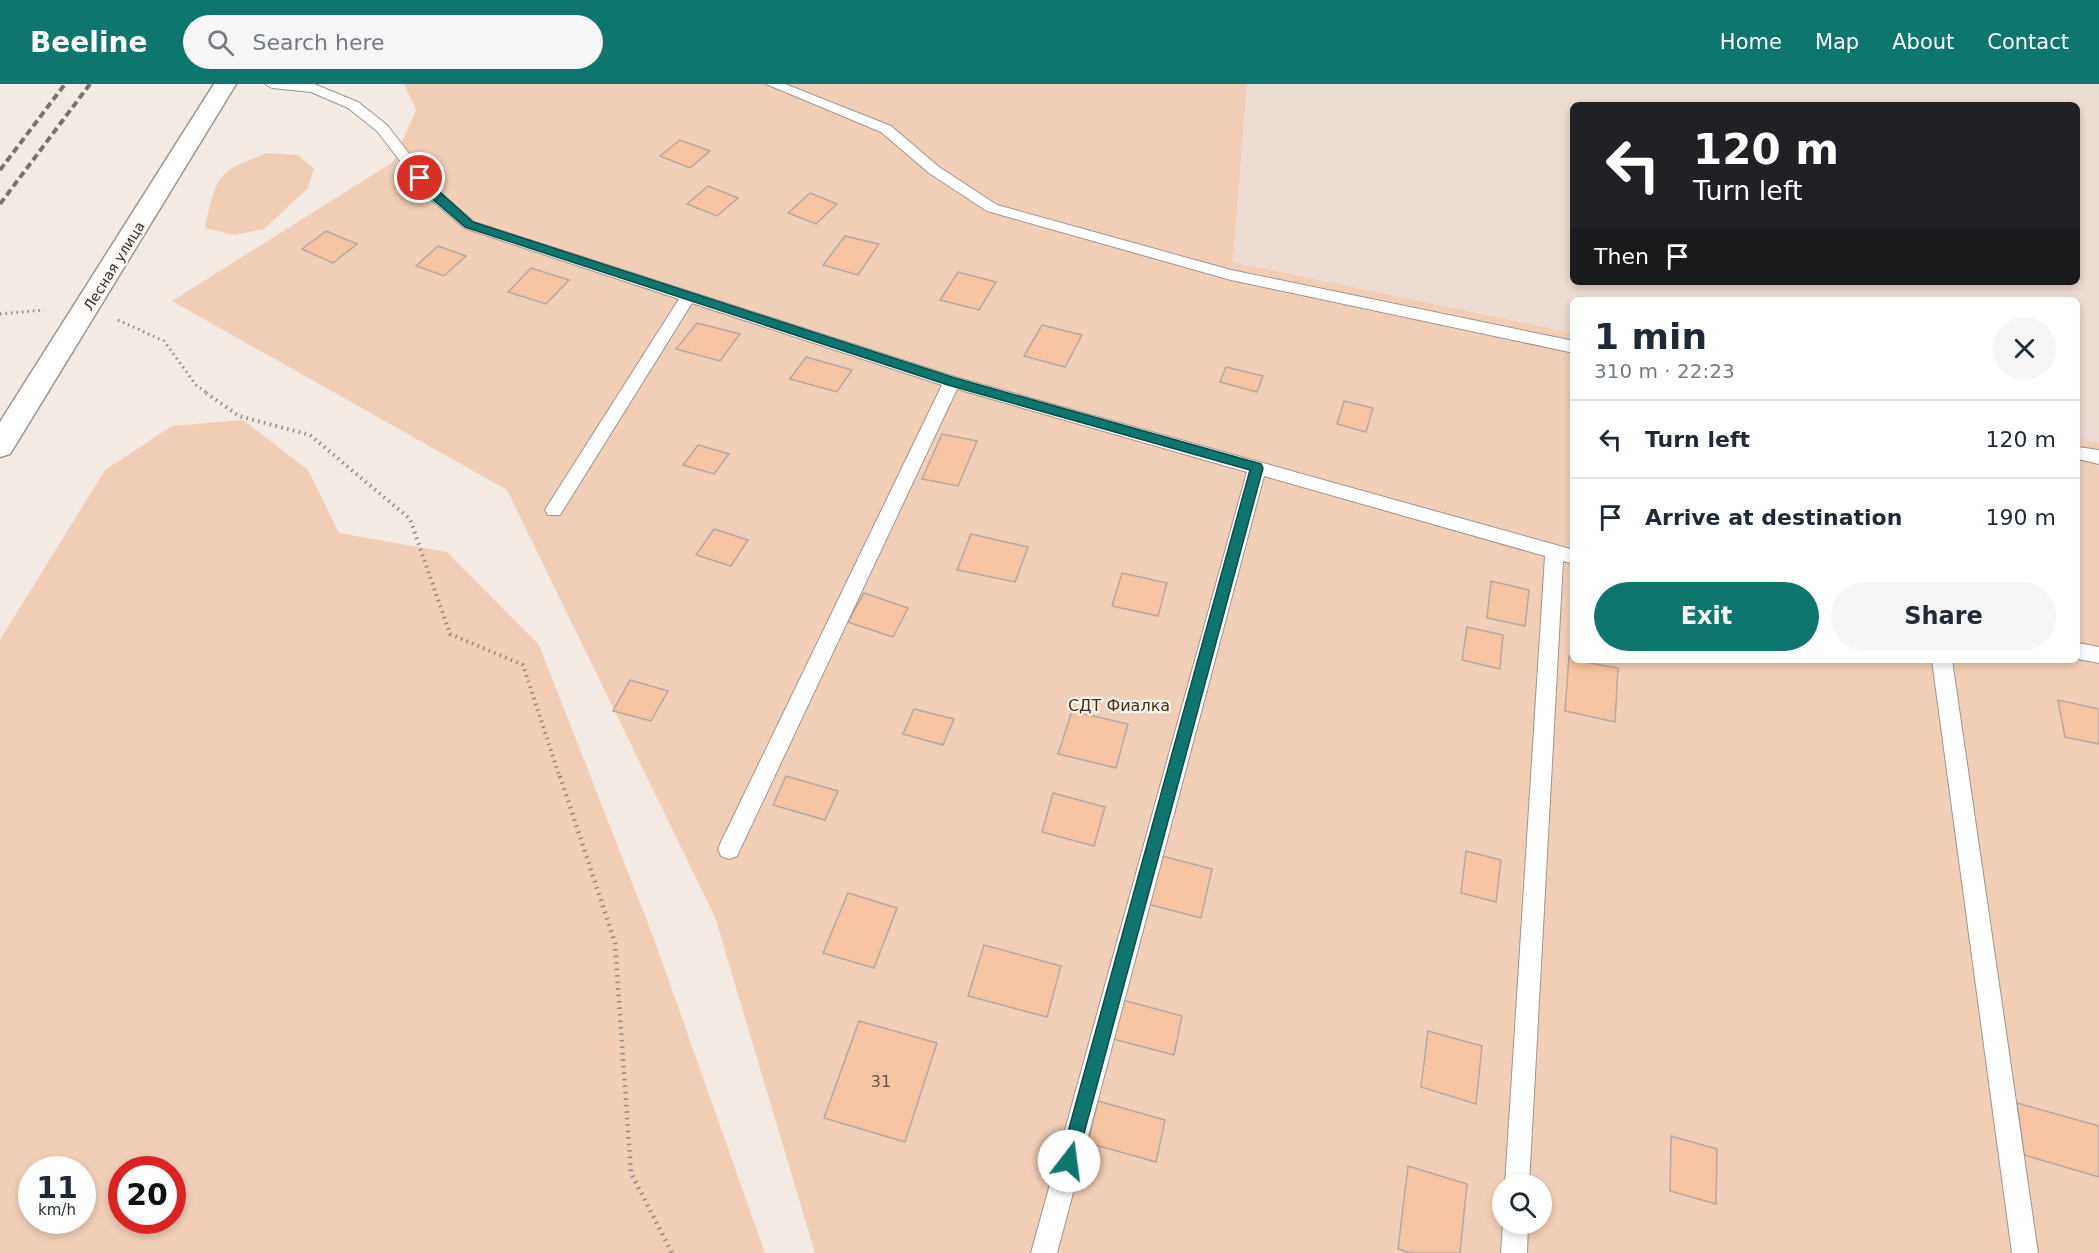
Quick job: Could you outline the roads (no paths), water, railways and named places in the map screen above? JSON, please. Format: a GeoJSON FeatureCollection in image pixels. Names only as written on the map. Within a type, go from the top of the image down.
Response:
{"type":"FeatureCollection","features":[{"type":"Feature","properties":{"kind":"street","name":"Лесная улица"},"geometry":{"type":"LineString","coordinates":[[0,446],[89,307],[225,84]]}},
{"type":"Feature","properties":{"kind":"lane"},"geometry":{"type":"LineString","coordinates":[[272,84],[314,88],[353,105],[382,128],[433,194],[469,225],[952,382],[1564,556],[1518,1174]]}},
{"type":"Feature","properties":{"kind":"lane"},"geometry":{"type":"LineString","coordinates":[[774,84],[886,129],[934,170],[992,208],[1231,275],[1570,346]]}},
{"type":"Feature","properties":{"kind":"lane"},"geometry":{"type":"LineString","coordinates":[[554,510],[689,296]]}},
{"type":"Feature","properties":{"kind":"lane"},"geometry":{"type":"LineString","coordinates":[[729,849],[952,382]]}},
{"type":"Feature","properties":{"kind":"lane"},"geometry":{"type":"LineString","coordinates":[[2080,453],[2099,457]]}},
{"type":"Feature","properties":{"kind":"lane"},"geometry":{"type":"LineString","coordinates":[[1044,1253],[1257,468]]}},
{"type":"Feature","properties":{"kind":"lane"},"geometry":{"type":"LineString","coordinates":[[2080,651],[2099,655]]}},
{"type":"Feature","properties":{"kind":"lane"},"geometry":{"type":"LineString","coordinates":[[1942,663],[2025,1253]]}},
{"type":"Feature","properties":{"kind":"lane"},"geometry":{"type":"LineString","coordinates":[[1514,1253],[1515,1234]]}},
{"type":"Feature","properties":{"kind":"railway"},"geometry":{"type":"LineString","coordinates":[[0,170],[65,84]]}},
{"type":"Feature","properties":{"kind":"railway"},"geometry":{"type":"LineString","coordinates":[[0,204],[90,84]]}},
{"type":"Feature","properties":{"kind":"park label","name":"СДТ Фиалка"},"geometry":{"type":"Point","coordinates":[1119,705]}}]}
